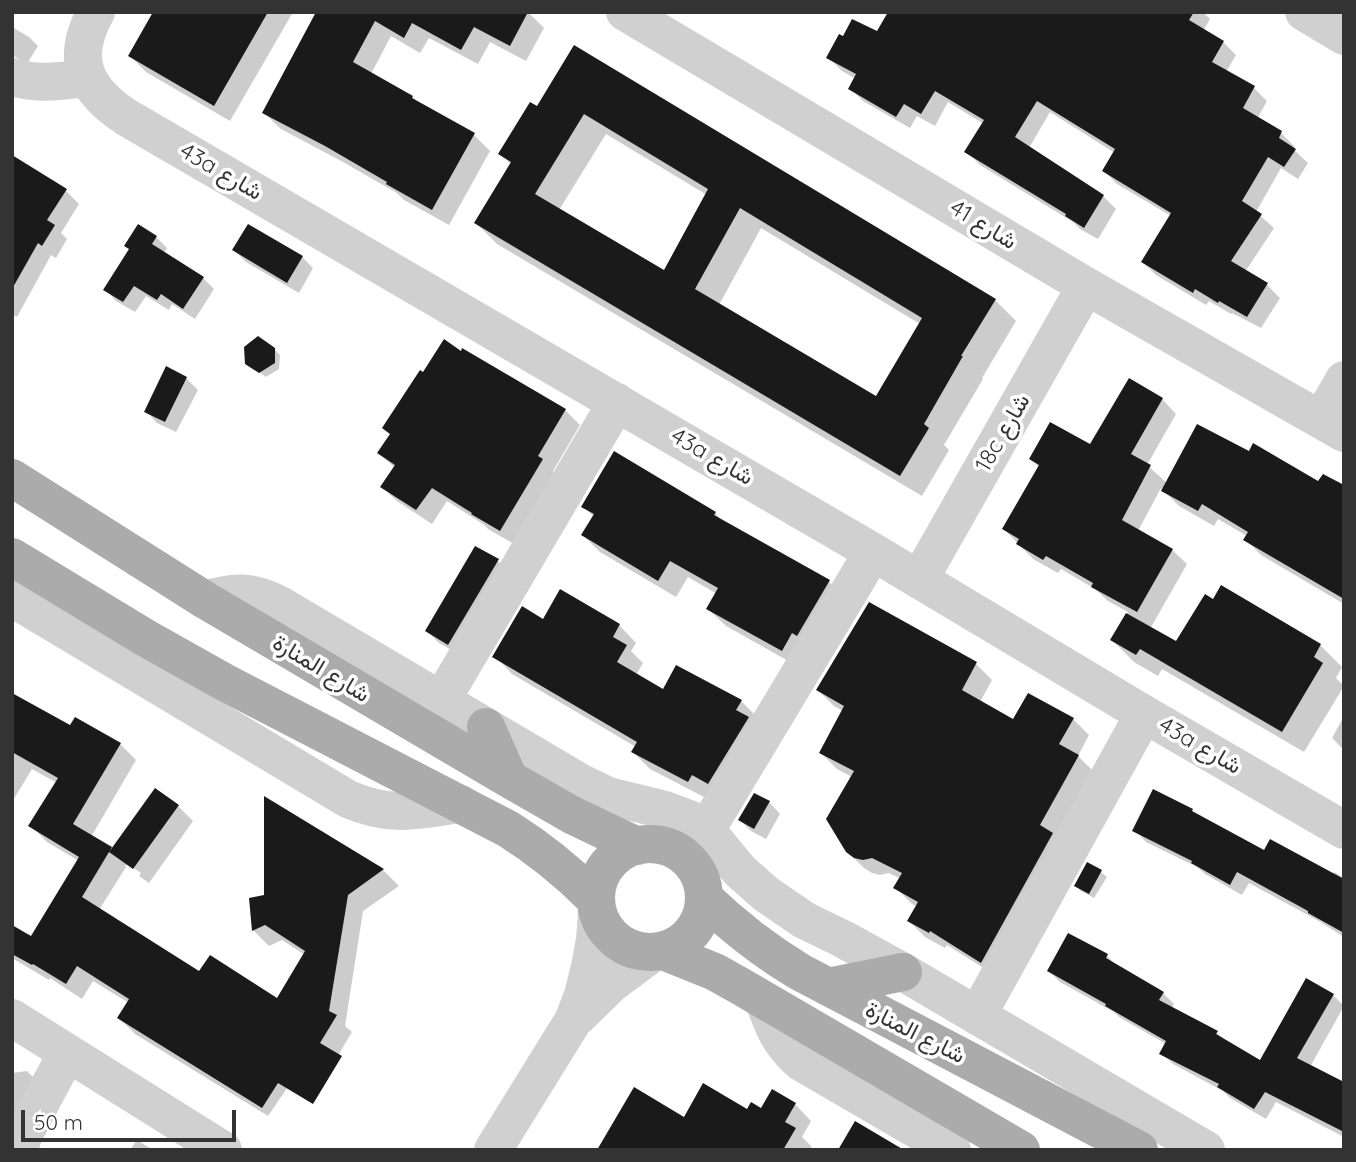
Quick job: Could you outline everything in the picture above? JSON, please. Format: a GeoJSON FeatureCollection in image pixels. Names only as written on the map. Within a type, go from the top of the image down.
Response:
{"type":"FeatureCollection","features":[{"type":"Feature","properties":{"kind":"main road","name":"شارع المنارة"},"geometry":{"type":"LineString","coordinates":[[12,478],[205,600],[509,779],[572,815],[637,846]]}},
{"type":"Feature","properties":{"kind":"main road"},"geometry":{"type":"LineString","coordinates":[[12,557],[224,682],[461,804],[531,844],[576,880],[596,906]]}},
{"type":"Feature","properties":{"kind":"main road"},"geometry":{"type":"LineString","coordinates":[[486,727],[509,779]]}},
{"type":"Feature","properties":{"kind":"main road"},"geometry":{"type":"LineString","coordinates":[[654,844],[684,856],[695,868],[702,883],[704,898],[701,916],[692,931],[680,943],[659,951],[641,951],[624,946],[610,935],[600,921],[596,906],[598,883],[606,866],[620,853],[637,846],[654,844]]}},
{"type":"Feature","properties":{"kind":"main road","name":"شارع المنارة"},"geometry":{"type":"LineString","coordinates":[[704,898],[750,940],[792,967],[1139,1150]]}},
{"type":"Feature","properties":{"kind":"main road","name":"شارع المنارة"},"geometry":{"type":"LineString","coordinates":[[659,951],[715,972],[1021,1150]]}},
{"type":"Feature","properties":{"kind":"main road"},"geometry":{"type":"LineString","coordinates":[[828,987],[903,972]]}},
{"type":"Feature","properties":{"kind":"street"},"geometry":{"type":"LineString","coordinates":[[12,77],[43,82],[87,78],[83,56],[84,36],[96,12]]}},
{"type":"Feature","properties":{"kind":"street","name":"شارع 41"},"geometry":{"type":"LineString","coordinates":[[625,12],[1086,286],[1332,427]]}},
{"type":"Feature","properties":{"kind":"street"},"geometry":{"type":"LineString","coordinates":[[1304,12],[1344,36]]}},
{"type":"Feature","properties":{"kind":"street","name":"43a شارع"},"geometry":{"type":"LineString","coordinates":[[87,78],[96,93],[126,117],[1344,830]]}},
{"type":"Feature","properties":{"kind":"street","name":"18c شارع"},"geometry":{"type":"LineString","coordinates":[[919,580],[1086,286]]}},
{"type":"Feature","properties":{"kind":"street"},"geometry":{"type":"LineString","coordinates":[[1332,427],[1344,380]]}},
{"type":"Feature","properties":{"kind":"street"},"geometry":{"type":"LineString","coordinates":[[441,701],[617,402]]}},
{"type":"Feature","properties":{"kind":"street"},"geometry":{"type":"LineString","coordinates":[[706,830],[873,552]]}},
{"type":"Feature","properties":{"kind":"street"},"geometry":{"type":"LineString","coordinates":[[205,600],[224,594],[244,593],[263,597],[583,784],[608,796],[665,810],[689,819],[706,830],[740,871],[766,894],[804,920],[903,972],[1206,1150]]}},
{"type":"Feature","properties":{"kind":"street"},"geometry":{"type":"LineString","coordinates":[[12,598],[348,799],[374,809],[394,812],[461,804]]}},
{"type":"Feature","properties":{"kind":"street"},"geometry":{"type":"LineString","coordinates":[[977,1016],[1144,714]]}},
{"type":"Feature","properties":{"kind":"street"},"geometry":{"type":"LineString","coordinates":[[493,1150],[573,1021],[590,967],[595,940],[596,906]]}},
{"type":"Feature","properties":{"kind":"street"},"geometry":{"type":"LineString","coordinates":[[573,1021],[611,984],[659,951]]}},
{"type":"Feature","properties":{"kind":"street"},"geometry":{"type":"LineString","coordinates":[[764,1000],[780,1040],[801,1062],[952,1150]]}},
{"type":"Feature","properties":{"kind":"street"},"geometry":{"type":"LineString","coordinates":[[12,1018],[223,1150]]}},
{"type":"Feature","properties":{"kind":"street"},"geometry":{"type":"LineString","coordinates":[[18,1150],[24,1133],[78,1060]]}},
{"type":"Feature","properties":{"kind":"street"},"geometry":{"type":"LineString","coordinates":[[27,1150],[78,1060]]}},
{"type":"Feature","properties":{"kind":"building"},"geometry":{"type":"Polygon","coordinates":[[[153,12],[268,12],[214,106],[128,56],[153,12]]]}},
{"type":"Feature","properties":{"kind":"building"},"geometry":{"type":"Polygon","coordinates":[[[316,12],[528,12],[510,46],[474,27],[461,50],[412,23],[404,38],[375,21],[353,62],[475,133],[432,210],[325,146],[262,113],[316,12]]]}},
{"type":"Feature","properties":{"kind":"building"},"geometry":{"type":"Polygon","coordinates":[[[888,12],[1194,12],[1189,20],[1224,41],[1212,62],[1255,86],[1243,108],[1282,131],[1279,138],[1296,149],[1284,167],[1268,157],[1242,201],[1262,214],[1231,261],[1268,283],[1247,317],[1195,289],[1193,293],[1141,262],[1171,213],[1102,171],[1115,149],[1037,101],[1015,137],[1104,195],[1084,228],[1065,216],[1066,214],[964,152],[984,120],[935,91],[921,114],[904,104],[896,117],[848,89],[856,74],[826,58],[839,34],[843,36],[852,19],[877,31],[888,12]]]}},
{"type":"Feature","properties":{"kind":"building"},"geometry":{"type":"Polygon","coordinates":[[[574,45],[996,299],[924,424],[929,428],[900,476],[474,223],[511,162],[498,154],[530,102],[537,106],[574,45]],[[584,114],[535,194],[664,270],[708,189],[584,114]],[[740,208],[695,289],[876,396],[922,318],[740,208]]]}},
{"type":"Feature","properties":{"kind":"building"},"geometry":{"type":"Polygon","coordinates":[[[12,155],[67,189],[47,220],[55,225],[42,246],[38,243],[12,289],[12,155]]]}},
{"type":"Feature","properties":{"kind":"building"},"geometry":{"type":"Polygon","coordinates":[[[138,224],[157,236],[152,244],[204,277],[183,309],[161,294],[157,300],[134,286],[123,302],[103,290],[129,249],[124,246],[138,224]]]}},
{"type":"Feature","properties":{"kind":"building"},"geometry":{"type":"Polygon","coordinates":[[[248,224],[303,256],[287,283],[232,250],[248,224]]]}},
{"type":"Feature","properties":{"kind":"building"},"geometry":{"type":"Polygon","coordinates":[[[258,336],[275,348],[275,363],[259,373],[245,364],[244,347],[258,336]]]}},
{"type":"Feature","properties":{"kind":"building"},"geometry":{"type":"Polygon","coordinates":[[[444,339],[566,409],[538,456],[543,459],[500,531],[432,488],[416,510],[380,487],[395,465],[377,453],[390,434],[382,428],[444,339]]]}},
{"type":"Feature","properties":{"kind":"building"},"geometry":{"type":"Polygon","coordinates":[[[166,366],[187,377],[165,422],[144,412],[166,366]]]}},
{"type":"Feature","properties":{"kind":"building"},"geometry":{"type":"Polygon","coordinates":[[[1129,378],[1163,398],[1131,454],[1151,465],[1122,520],[1173,549],[1137,612],[1091,587],[1093,583],[1046,556],[1043,560],[1016,544],[1019,539],[1002,529],[1039,465],[1029,459],[1050,422],[1090,444],[1129,378]]]}},
{"type":"Feature","properties":{"kind":"building"},"geometry":{"type":"Polygon","coordinates":[[[1197,424],[1249,451],[1253,443],[1318,481],[1323,474],[1344,485],[1344,599],[1243,540],[1248,532],[1202,504],[1198,511],[1161,491],[1197,424]]]}},
{"type":"Feature","properties":{"kind":"building"},"geometry":{"type":"Polygon","coordinates":[[[614,451],[716,512],[714,515],[830,580],[797,636],[792,633],[782,651],[706,609],[718,588],[670,561],[658,581],[581,535],[594,514],[581,507],[614,451]]]}},
{"type":"Feature","properties":{"kind":"building"},"geometry":{"type":"Polygon","coordinates":[[[475,546],[499,559],[448,645],[425,631],[475,546]]]}},
{"type":"Feature","properties":{"kind":"building"},"geometry":{"type":"Polygon","coordinates":[[[1221,585],[1321,644],[1314,657],[1323,663],[1282,732],[1140,649],[1136,655],[1110,640],[1126,613],[1176,641],[1205,594],[1213,599],[1221,585]]]}},
{"type":"Feature","properties":{"kind":"building"},"geometry":{"type":"Polygon","coordinates":[[[560,589],[620,624],[613,637],[627,645],[617,662],[663,689],[676,665],[742,700],[736,710],[749,717],[708,784],[692,775],[688,782],[631,752],[637,742],[492,657],[522,606],[543,619],[560,589]]]}},
{"type":"Feature","properties":{"kind":"building"},"geometry":{"type":"Polygon","coordinates":[[[869,602],[977,662],[962,690],[1013,719],[1028,693],[1074,718],[1059,744],[1079,755],[1040,825],[1053,833],[981,963],[930,931],[929,933],[907,921],[918,902],[893,888],[902,873],[872,858],[854,858],[846,852],[826,819],[854,771],[819,753],[844,706],[816,690],[869,602]]]}},
{"type":"Feature","properties":{"kind":"building"},"geometry":{"type":"Polygon","coordinates":[[[12,693],[70,725],[75,717],[121,743],[73,824],[112,847],[82,897],[199,971],[210,955],[277,998],[305,951],[265,925],[252,931],[249,898],[264,895],[264,796],[384,869],[348,895],[329,1011],[337,1015],[320,1043],[342,1056],[313,1104],[278,1083],[262,1108],[117,1018],[129,999],[77,966],[66,984],[12,954],[12,925],[31,936],[79,857],[28,826],[58,778],[12,752],[12,693]]]}},
{"type":"Feature","properties":{"kind":"building"},"geometry":{"type":"Polygon","coordinates":[[[155,788],[179,805],[133,869],[109,852],[155,788]]]}},
{"type":"Feature","properties":{"kind":"building"},"geometry":{"type":"Polygon","coordinates":[[[1153,789],[1264,850],[1270,839],[1344,879],[1344,933],[1237,872],[1230,885],[1191,863],[1192,861],[1132,831],[1153,789]]]}},
{"type":"Feature","properties":{"kind":"building"},"geometry":{"type":"Polygon","coordinates":[[[754,793],[770,801],[754,829],[738,820],[754,793]]]}},
{"type":"Feature","properties":{"kind":"building"},"geometry":{"type":"Polygon","coordinates":[[[1087,862],[1102,870],[1089,894],[1074,886],[1087,862]]]}},
{"type":"Feature","properties":{"kind":"building"},"geometry":{"type":"Polygon","coordinates":[[[1068,933],[1108,954],[1106,958],[1164,992],[1159,1000],[1218,1031],[1216,1034],[1260,1060],[1306,978],[1334,994],[1297,1058],[1344,1082],[1344,1132],[1265,1092],[1254,1109],[1217,1087],[1219,1084],[1159,1054],[1166,1041],[1047,971],[1068,933]]]}},
{"type":"Feature","properties":{"kind":"building"},"geometry":{"type":"Polygon","coordinates":[[[703,1083],[747,1109],[751,1102],[761,1108],[772,1089],[796,1103],[785,1122],[796,1128],[783,1150],[597,1150],[634,1087],[684,1117],[703,1083]]]}},
{"type":"Feature","properties":{"kind":"building"},"geometry":{"type":"Polygon","coordinates":[[[855,1121],[904,1150],[838,1150],[855,1121]]]}}]}
